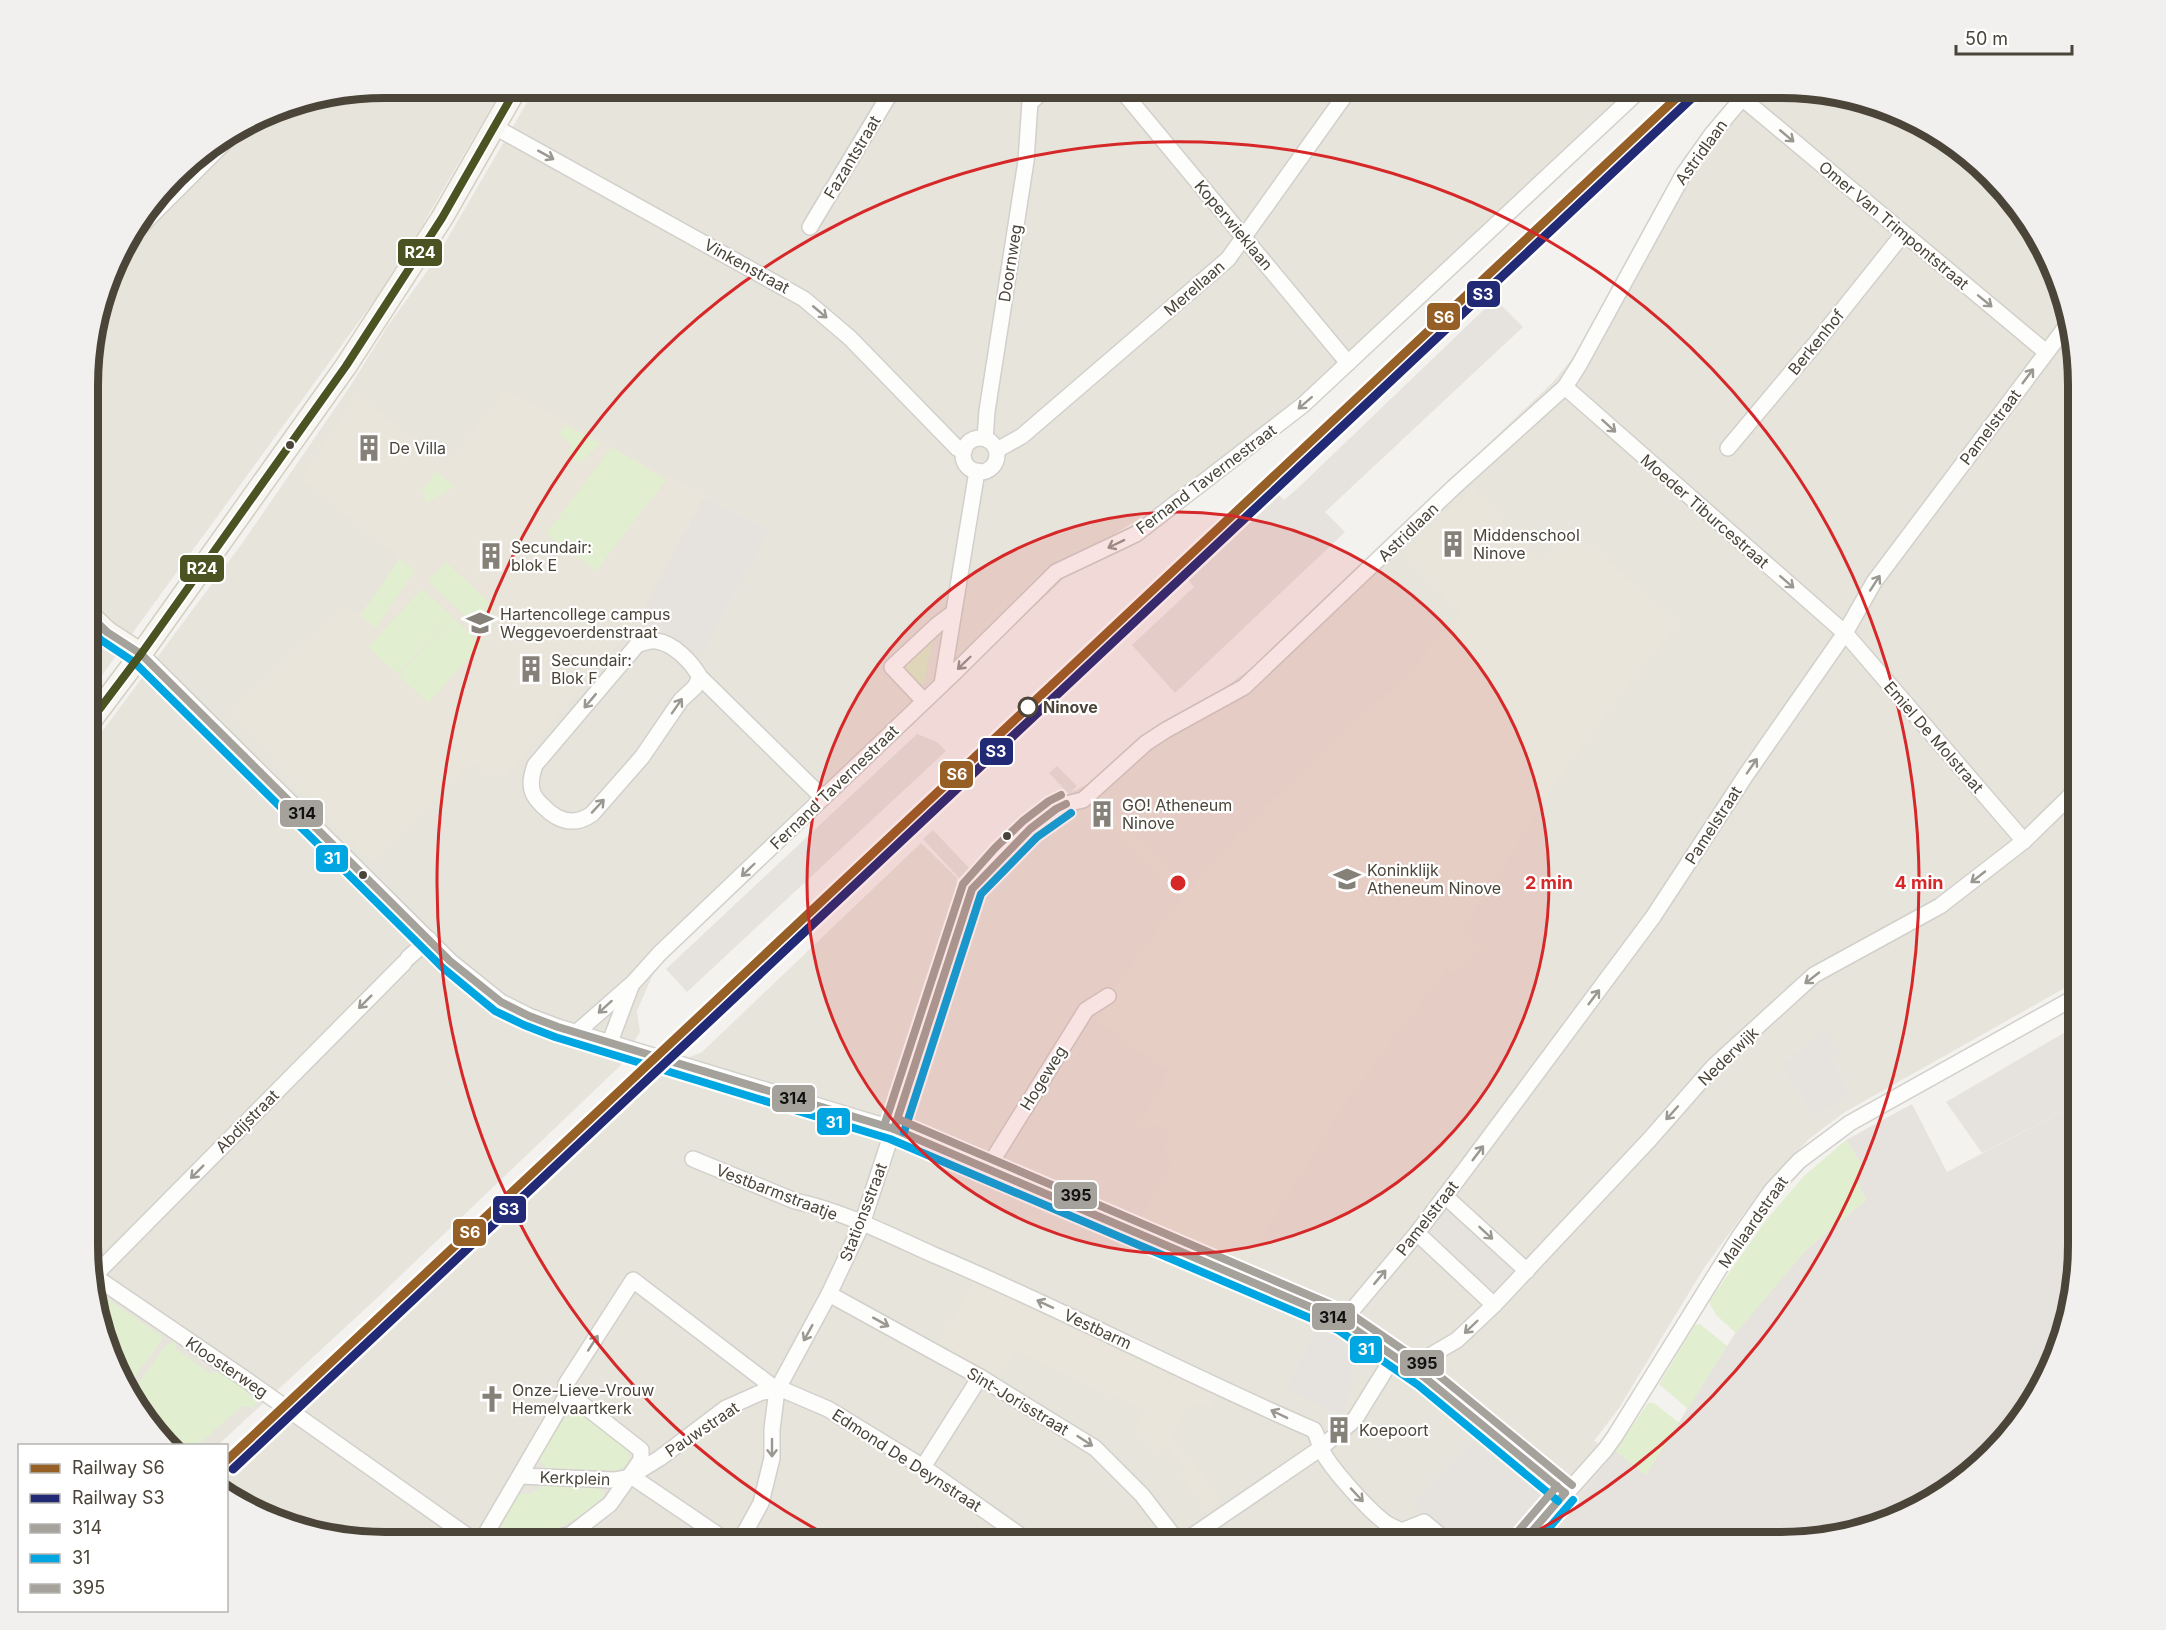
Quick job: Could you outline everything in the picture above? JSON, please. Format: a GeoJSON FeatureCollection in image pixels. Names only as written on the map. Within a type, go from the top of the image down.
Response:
{"type":"FeatureCollection","features":[{"type":"Feature","properties":{"kind":"main road"},"geometry":{"type":"LineString","coordinates":[[98,711],[346,366],[442,218],[512,97]]}},
{"type":"Feature","properties":{"kind":"main road"},"geometry":{"type":"LineString","coordinates":[[98,624],[141,654]]}},
{"type":"Feature","properties":{"kind":"street","name":"Fazantstraat"},"geometry":{"type":"LineString","coordinates":[[810,226],[888,97]]}},
{"type":"Feature","properties":{"kind":"street","name":"Doornweg"},"geometry":{"type":"LineString","coordinates":[[985,439],[987,411],[1026,161],[1031,97]]}},
{"type":"Feature","properties":{"kind":"street","name":"Koperwieklaan"},"geometry":{"type":"LineString","coordinates":[[1127,97],[1348,363]]}},
{"type":"Feature","properties":{"kind":"street","name":"Merellaan"},"geometry":{"type":"LineString","coordinates":[[997,450],[1022,436],[1226,261],[1344,97]]}},
{"type":"Feature","properties":{"kind":"street","name":"Fernand Tavernestraat"},"geometry":{"type":"LineString","coordinates":[[577,1032],[633,982],[660,953],[1056,572],[1136,534],[1303,405],[1632,97]]}},
{"type":"Feature","properties":{"kind":"street","name":"Astridlaan"},"geometry":{"type":"LineString","coordinates":[[972,889],[986,872],[1051,810],[1083,800],[1146,743],[1244,687],[1453,488],[1565,387],[1683,176],[1696,155],[1744,97]]}},
{"type":"Feature","properties":{"kind":"street","name":"Omer Van Trimpontstraat"},"geometry":{"type":"LineString","coordinates":[[1751,97],[1903,234],[2046,352]]}},
{"type":"Feature","properties":{"kind":"street","name":"Vinkenstraat"},"geometry":{"type":"LineString","coordinates":[[495,127],[804,298],[850,338],[957,448],[964,451]]}},
{"type":"Feature","properties":{"kind":"street"},"geometry":{"type":"LineString","coordinates":[[157,210],[210,157]]}},
{"type":"Feature","properties":{"kind":"street","name":"Berkenhof"},"geometry":{"type":"LineString","coordinates":[[1728,448],[1903,234]]}},
{"type":"Feature","properties":{"kind":"street","name":"Pamelstraat"},"geometry":{"type":"LineString","coordinates":[[1343,1322],[1445,1196],[1653,917],[1746,775],[1845,633],[1874,582],[2063,330]]}},
{"type":"Feature","properties":{"kind":"street","name":"Moeder Tiburcestraat"},"geometry":{"type":"LineString","coordinates":[[1565,387],[1845,633]]}},
{"type":"Feature","properties":{"kind":"street"},"geometry":{"type":"LineString","coordinates":[[976,438],[993,443],[997,450],[997,459],[986,471],[969,468],[964,460],[964,451],[968,443],[976,438]]}},
{"type":"Feature","properties":{"kind":"street"},"geometry":{"type":"LineString","coordinates":[[942,684],[977,471]]}},
{"type":"Feature","properties":{"kind":"street"},"geometry":{"type":"LineString","coordinates":[[924,701],[892,667],[953,613]]}},
{"type":"Feature","properties":{"kind":"street","name":"Emiel De Molstraat"},"geometry":{"type":"LineString","coordinates":[[1845,633],[2024,841]]}},
{"type":"Feature","properties":{"kind":"street"},"geometry":{"type":"LineString","coordinates":[[700,677],[695,687],[681,700],[642,757],[592,814],[582,820],[567,822],[553,816],[533,794],[531,781],[535,765],[637,645],[655,640],[664,643],[694,666],[700,677],[823,798]]}},
{"type":"Feature","properties":{"kind":"street"},"geometry":{"type":"LineString","coordinates":[[141,654],[450,961],[501,1002],[539,1020],[894,1129],[1343,1322],[1394,1356],[1475,1418],[1565,1493]]}},
{"type":"Feature","properties":{"kind":"street","name":"Nederwijk"},"geometry":{"type":"LineString","coordinates":[[1409,1368],[1457,1340],[1494,1305],[1642,1147],[1714,1066],[1814,975],[1940,906],[2024,841],[2068,798]]}},
{"type":"Feature","properties":{"kind":"street","name":"Stationsstraat"},"geometry":{"type":"LineString","coordinates":[[777,1390],[829,1294],[862,1224],[972,889]]}},
{"type":"Feature","properties":{"kind":"street","name":"Abdijstraat"},"geometry":{"type":"LineString","coordinates":[[99,1272],[429,939]]}},
{"type":"Feature","properties":{"kind":"street","name":"Fernand Tavernestraat"},"geometry":{"type":"LineString","coordinates":[[610,1042],[633,982]]}},
{"type":"Feature","properties":{"kind":"street","name":"Hogeweg"},"geometry":{"type":"LineString","coordinates":[[987,1169],[1086,1010],[1108,996]]}},
{"type":"Feature","properties":{"kind":"street","name":"Mallaardstraat"},"geometry":{"type":"LineString","coordinates":[[1531,1532],[1605,1450],[1622,1427],[1739,1237],[1772,1190],[1799,1161],[1851,1123],[2068,1001]]}},
{"type":"Feature","properties":{"kind":"street","name":"Vestbarmstraatje"},"geometry":{"type":"LineString","coordinates":[[693,1159],[795,1201],[810,1204],[862,1224]]}},
{"type":"Feature","properties":{"kind":"street"},"geometry":{"type":"LineString","coordinates":[[1445,1196],[1527,1271]]}},
{"type":"Feature","properties":{"kind":"street","name":"Vestbarm"},"geometry":{"type":"LineString","coordinates":[[862,1224],[994,1280],[1314,1430],[1320,1440],[1327,1443],[1354,1493],[1383,1521],[1402,1531],[1424,1522],[1436,1532]]}},
{"type":"Feature","properties":{"kind":"street"},"geometry":{"type":"LineString","coordinates":[[1416,1233],[1494,1305]]}},
{"type":"Feature","properties":{"kind":"street"},"geometry":{"type":"LineString","coordinates":[[568,1393],[566,1384],[633,1280],[777,1390],[772,1429],[772,1458],[760,1503],[745,1532]]}},
{"type":"Feature","properties":{"kind":"street","name":"Kloosterweg"},"geometry":{"type":"LineString","coordinates":[[100,1283],[321,1432],[462,1532]]}},
{"type":"Feature","properties":{"kind":"street","name":"Sint-Jorisstraat"},"geometry":{"type":"LineString","coordinates":[[829,1294],[980,1377],[1095,1448],[1142,1495],[1171,1532]]}},
{"type":"Feature","properties":{"kind":"street"},"geometry":{"type":"LineString","coordinates":[[1345,1428],[1355,1419],[1394,1356]]}},
{"type":"Feature","properties":{"kind":"street"},"geometry":{"type":"LineString","coordinates":[[924,1467],[980,1377]]}},
{"type":"Feature","properties":{"kind":"street","name":"Edmond De Deynstraat"},"geometry":{"type":"LineString","coordinates":[[777,1390],[786,1391],[828,1409],[924,1467],[1016,1532]]}},
{"type":"Feature","properties":{"kind":"street","name":"Pauwstraat"},"geometry":{"type":"LineString","coordinates":[[630,1476],[660,1458],[726,1408],[762,1392],[777,1390]]}},
{"type":"Feature","properties":{"kind":"street","name":"Kerkplein"},"geometry":{"type":"LineString","coordinates":[[487,1532],[522,1476],[568,1393],[641,1450],[641,1460],[610,1504],[574,1532]]}},
{"type":"Feature","properties":{"kind":"street"},"geometry":{"type":"LineString","coordinates":[[1196,1532],[1327,1443]]}},
{"type":"Feature","properties":{"kind":"street","name":"Kerkplein"},"geometry":{"type":"LineString","coordinates":[[522,1476],[614,1480],[630,1476]]}},
{"type":"Feature","properties":{"kind":"street"},"geometry":{"type":"LineString","coordinates":[[630,1476],[714,1532]]}},
{"type":"Feature","properties":{"kind":"shaded area"},"geometry":{"type":"Polygon","coordinates":[[[497,97],[419,231],[376,298],[98,681],[98,366],[100,347],[107,310],[119,275],[146,225],[169,195],[195,169],[241,136],[275,119],[310,107],[366,98],[497,97]]]}},
{"type":"Feature","properties":{"kind":"shaded area"},"geometry":{"type":"Polygon","coordinates":[[[530,97],[1622,97],[1360,343],[1272,421],[1170,499],[1075,559],[1060,582],[657,965],[637,1011],[640,1032],[620,1066],[377,1298],[219,1444],[178,1444],[146,1405],[127,1372],[107,1320],[100,1283],[98,1264],[98,737],[243,542],[351,385],[387,327],[433,263],[530,97]]]}},
{"type":"Feature","properties":{"kind":"shaded area"},"geometry":{"type":"Polygon","coordinates":[[[1735,97],[1819,100],[1856,107],[1891,119],[1941,146],[1971,169],[1997,195],[2030,241],[2047,275],[2059,310],[2068,366],[2068,986],[1845,1112],[1809,1139],[1761,1190],[1704,1268],[1619,1408],[1594,1441],[1615,1451],[1553,1532],[366,1532],[329,1527],[292,1517],[258,1503],[228,1486],[228,1470],[649,1073],[702,1052],[921,843],[957,878],[956,884],[1045,805],[1086,785],[1146,736],[1213,696],[1260,662],[1552,383],[1575,355],[1653,211],[1695,144],[1735,97]]]}},
{"type":"Feature","properties":{"kind":"shaded area"},"geometry":{"type":"Polygon","coordinates":[[[1495,299],[1523,327],[1325,512],[1345,532],[1175,693],[1132,645],[1194,587],[1185,576],[1275,491],[1284,500],[1299,487],[1495,299]]]}},
{"type":"Feature","properties":{"kind":"shaded area","name":"Hartencollege campus Weggevoerdenstraat"},"geometry":{"type":"Polygon","coordinates":[[[506,389],[704,496],[654,586],[641,615],[504,778],[495,768],[488,774],[472,760],[373,862],[230,714],[344,604],[359,615],[399,558],[301,478],[358,395],[446,466],[506,389]]]}},
{"type":"Feature","properties":{"kind":"shaded area","name":"Koninklijk Atheneum Ninove"},"geometry":{"type":"Polygon","coordinates":[[[1472,488],[1543,563],[1575,532],[1678,623],[1638,671],[1562,773],[1462,930],[1481,949],[1457,975],[1447,968],[1400,1029],[1339,1111],[1244,1267],[1140,1220],[1173,1161],[1162,1154],[1170,1137],[1162,1129],[1151,1123],[1145,1133],[1136,1127],[1161,1088],[1168,1071],[1090,1016],[1106,993],[1117,985],[1182,898],[1091,811],[1102,801],[1190,890],[1242,830],[1269,803],[1409,673],[1461,613],[1404,554],[1472,488]]]}},
{"type":"Feature","properties":{"kind":"shaded area"},"geometry":{"type":"Polygon","coordinates":[[[703,499],[770,529],[700,656],[642,614],[703,499]]]}},
{"type":"Feature","properties":{"kind":"shaded area"},"geometry":{"type":"Polygon","coordinates":[[[917,734],[937,742],[946,751],[687,992],[666,969],[917,734]]]}},
{"type":"Feature","properties":{"kind":"shaded area"},"geometry":{"type":"Polygon","coordinates":[[[1057,766],[1077,786],[1069,794],[1049,773],[1057,766]]]}},
{"type":"Feature","properties":{"kind":"shaded area"},"geometry":{"type":"Polygon","coordinates":[[[933,830],[969,868],[959,878],[923,839],[933,830]]]}},
{"type":"Feature","properties":{"kind":"shaded area"},"geometry":{"type":"Polygon","coordinates":[[[1041,831],[1054,838],[1039,852],[1024,847],[1041,831]]]}},
{"type":"Feature","properties":{"kind":"shaded area"},"geometry":{"type":"Polygon","coordinates":[[[999,873],[1011,877],[999,892],[987,886],[999,873]]]}},
{"type":"Feature","properties":{"kind":"shaded area"},"geometry":{"type":"Polygon","coordinates":[[[1826,1029],[1839,1054],[1832,1059],[1850,1094],[1813,1115],[1782,1065],[1826,1029]]]}},
{"type":"Feature","properties":{"kind":"shaded area"},"geometry":{"type":"Polygon","coordinates":[[[2068,1030],[2068,1108],[1982,1153],[1946,1102],[2068,1030]]]}},
{"type":"Feature","properties":{"kind":"shaded area"},"geometry":{"type":"Polygon","coordinates":[[[1912,1104],[1947,1172],[2068,1108],[2068,1264],[2059,1320],[2047,1355],[2030,1389],[1997,1435],[1971,1461],[1941,1484],[1908,1503],[1874,1517],[1837,1527],[1800,1532],[1553,1532],[1615,1451],[1646,1474],[1741,1324],[1807,1249],[1866,1200],[1855,1178],[1865,1170],[1846,1140],[1912,1104]]]}},
{"type":"Feature","properties":{"kind":"shaded area"},"geometry":{"type":"Polygon","coordinates":[[[1445,1207],[1514,1270],[1491,1295],[1423,1232],[1445,1207]]]}},
{"type":"Feature","properties":{"kind":"shaded area"},"geometry":{"type":"Polygon","coordinates":[[[976,1279],[1218,1391],[1209,1408],[1196,1402],[1193,1407],[1188,1405],[1169,1438],[1188,1456],[1220,1499],[1206,1510],[1180,1473],[1187,1468],[1167,1445],[1160,1453],[1135,1431],[1145,1411],[1014,1350],[997,1380],[937,1346],[976,1279]]]}},
{"type":"Feature","properties":{"kind":"shaded area"},"geometry":{"type":"Polygon","coordinates":[[[1320,1322],[1338,1335],[1345,1345],[1353,1369],[1353,1383],[1349,1397],[1339,1415],[1286,1389],[1320,1322]]]}},
{"type":"Feature","properties":{"kind":"shaded area"},"geometry":{"type":"Polygon","coordinates":[[[1472,1442],[1541,1495],[1510,1532],[1445,1532],[1412,1503],[1472,1442]]]}},
{"type":"Feature","properties":{"kind":"green space"},"geometry":{"type":"Polygon","coordinates":[[[565,425],[601,444],[579,463],[568,454],[572,445],[559,435],[565,425]]]}},
{"type":"Feature","properties":{"kind":"green space"},"geometry":{"type":"Polygon","coordinates":[[[612,447],[666,480],[596,571],[546,534],[612,447]]]}},
{"type":"Feature","properties":{"kind":"green space"},"geometry":{"type":"Polygon","coordinates":[[[436,472],[455,486],[427,503],[423,499],[426,495],[421,491],[436,472]]]}},
{"type":"Feature","properties":{"kind":"green space"},"geometry":{"type":"Polygon","coordinates":[[[399,559],[415,570],[376,628],[360,616],[399,559]]]}},
{"type":"Feature","properties":{"kind":"green space"},"geometry":{"type":"Polygon","coordinates":[[[446,562],[494,607],[476,626],[428,581],[446,562]]]}},
{"type":"Feature","properties":{"kind":"green space"},"geometry":{"type":"Polygon","coordinates":[[[422,589],[452,616],[397,674],[368,647],[422,589]]]}},
{"type":"Feature","properties":{"kind":"green space"},"geometry":{"type":"Polygon","coordinates":[[[452,617],[482,644],[428,703],[398,675],[452,617]]]}},
{"type":"Feature","properties":{"kind":"green space"},"geometry":{"type":"Polygon","coordinates":[[[933,639],[924,683],[920,686],[902,667],[933,639]]]}},
{"type":"Feature","properties":{"kind":"green space"},"geometry":{"type":"Polygon","coordinates":[[[1846,1140],[1865,1170],[1856,1178],[1866,1200],[1807,1249],[1736,1333],[1716,1315],[1709,1302],[1763,1224],[1804,1176],[1846,1140]]]}},
{"type":"Feature","properties":{"kind":"green space"},"geometry":{"type":"Polygon","coordinates":[[[102,1295],[163,1337],[132,1382],[113,1338],[102,1295]]]}},
{"type":"Feature","properties":{"kind":"green space"},"geometry":{"type":"Polygon","coordinates":[[[1700,1324],[1727,1346],[1688,1409],[1659,1384],[1695,1325],[1700,1324]]]}},
{"type":"Feature","properties":{"kind":"green space"},"geometry":{"type":"Polygon","coordinates":[[[176,1341],[176,1349],[211,1374],[221,1369],[243,1384],[249,1395],[257,1400],[253,1408],[242,1406],[199,1444],[178,1444],[157,1420],[135,1388],[165,1346],[176,1341]]]}},
{"type":"Feature","properties":{"kind":"green space"},"geometry":{"type":"Polygon","coordinates":[[[1648,1403],[1654,1403],[1679,1423],[1646,1475],[1615,1451],[1648,1403]]]}},
{"type":"Feature","properties":{"kind":"green space"},"geometry":{"type":"Polygon","coordinates":[[[577,1412],[582,1412],[627,1447],[629,1458],[627,1464],[618,1471],[546,1468],[539,1459],[564,1419],[577,1412]]]}},
{"type":"Feature","properties":{"kind":"green space"},"geometry":{"type":"Polygon","coordinates":[[[544,1485],[600,1488],[604,1496],[591,1508],[559,1527],[549,1530],[505,1532],[500,1523],[517,1496],[531,1494],[544,1485]]]}},
{"type":"Feature","properties":{"kind":"rail line","name":"S6"},"geometry":{"type":"LineString","coordinates":[[228,1459],[1677,97]]}},
{"type":"Feature","properties":{"kind":"rail line","name":"S3"},"geometry":{"type":"LineString","coordinates":[[233,1469],[1693,97]]}},
{"type":"Feature","properties":{"kind":"transit line","name":"R24"},"geometry":{"type":"LineString","coordinates":[[98,711],[346,366],[442,218],[511,97]]}},
{"type":"Feature","properties":{"kind":"transit line","name":"314"},"geometry":{"type":"LineString","coordinates":[[98,624],[141,654],[450,961],[501,1002],[558,1027],[894,1129],[1343,1321],[1424,1377],[1565,1493]]}},
{"type":"Feature","properties":{"kind":"transit line","name":"31"},"geometry":{"type":"LineString","coordinates":[[98,637],[134,662],[443,968],[495,1011],[555,1037],[890,1139],[1338,1330],[1418,1385],[1558,1501]]}},
{"type":"Feature","properties":{"kind":"transit line","name":"395"},"geometry":{"type":"LineString","coordinates":[[884,1126],[963,884],[1023,821],[1049,801],[1061,795]]}},
{"type":"Feature","properties":{"kind":"transit line","name":"314"},"geometry":{"type":"LineString","coordinates":[[894,1129],[972,889],[1030,829],[1066,804]]}},
{"type":"Feature","properties":{"kind":"transit line","name":"31"},"geometry":{"type":"LineString","coordinates":[[904,1132],[981,894],[1037,837],[1071,813]]}},
{"type":"Feature","properties":{"kind":"transit line","name":"395"},"geometry":{"type":"LineString","coordinates":[[898,1119],[1348,1312],[1431,1369],[1572,1485]]}},
{"type":"Feature","properties":{"kind":"transit line","name":"395"},"geometry":{"type":"LineString","coordinates":[[1517,1532],[1557,1486]]}},
{"type":"Feature","properties":{"kind":"transit line","name":"314"},"geometry":{"type":"LineString","coordinates":[[1531,1532],[1565,1493]]}},
{"type":"Feature","properties":{"kind":"transit line","name":"31"},"geometry":{"type":"LineString","coordinates":[[1545,1532],[1573,1500]]}},
{"type":"Feature","properties":{"kind":"place","name":"De Villa"},"geometry":{"type":"Point","coordinates":[369,448]}},
{"type":"Feature","properties":{"kind":"place","name":"Middenschool Ninove"},"geometry":{"type":"Point","coordinates":[1453,544]}},
{"type":"Feature","properties":{"kind":"place","name":"Secundair: blok E"},"geometry":{"type":"Point","coordinates":[491,556]}},
{"type":"Feature","properties":{"kind":"place","name":"Hartencollege campus Weggevoerdenstraat"},"geometry":{"type":"Point","coordinates":[480,623]}},
{"type":"Feature","properties":{"kind":"place","name":"Secundair: Blok F"},"geometry":{"type":"Point","coordinates":[531,669]}},
{"type":"Feature","properties":{"kind":"place","name":"Ninove"},"geometry":{"type":"Point","coordinates":[1028,707]}},
{"type":"Feature","properties":{"kind":"place","name":"GO! Atheneum Ninove"},"geometry":{"type":"Point","coordinates":[1102,814]}},
{"type":"Feature","properties":{"kind":"place","name":"Koninklijk Atheneum Ninove"},"geometry":{"type":"Point","coordinates":[1347,879]}},
{"type":"Feature","properties":{"kind":"place","name":"Onze-Lieve-Vrouw Hemelvaartkerk"},"geometry":{"type":"Point","coordinates":[492,1399]}},
{"type":"Feature","properties":{"kind":"place","name":"Koepoort"},"geometry":{"type":"Point","coordinates":[1339,1430]}}]}
